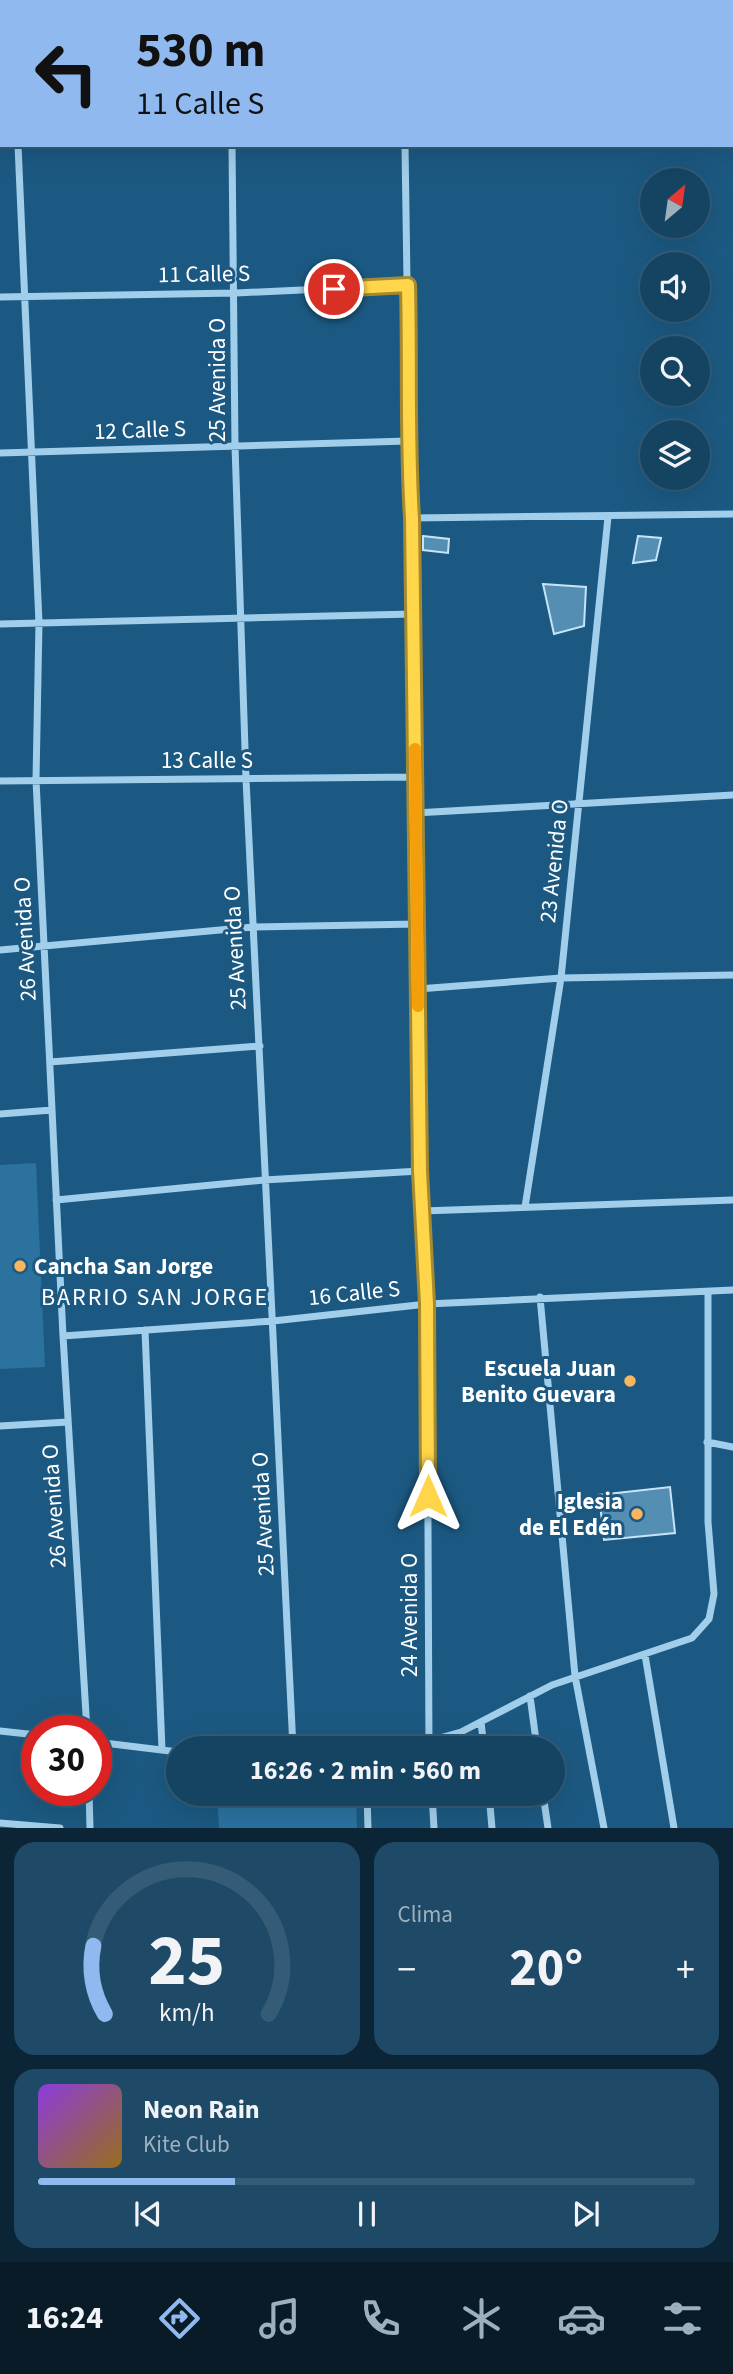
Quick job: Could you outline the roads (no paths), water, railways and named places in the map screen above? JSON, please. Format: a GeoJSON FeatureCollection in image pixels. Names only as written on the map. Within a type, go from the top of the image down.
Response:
{"type":"FeatureCollection","features":[{"type":"Feature","properties":{"kind":"street","name":"26 Avenida O"},"geometry":{"type":"LineString","coordinates":[[18,147],[39,623],[36,780],[63,1336],[86,1715]]}},
{"type":"Feature","properties":{"kind":"street","name":"25 Avenida O"},"geometry":{"type":"LineString","coordinates":[[232,147],[236,293],[235,446],[246,779],[292,1736]]}},
{"type":"Feature","properties":{"kind":"street","name":"24 Avenida O"},"geometry":{"type":"LineString","coordinates":[[405,147],[411,391],[408,442],[412,518],[420,1171],[427,1304],[429,1736]]}},
{"type":"Feature","properties":{"kind":"street","name":"11 Calle S"},"geometry":{"type":"LineString","coordinates":[[0,297],[236,293],[408,285]]}},
{"type":"Feature","properties":{"kind":"street","name":"12 Calle S"},"geometry":{"type":"LineString","coordinates":[[0,453],[408,442]]}},
{"type":"Feature","properties":{"kind":"street"},"geometry":{"type":"LineString","coordinates":[[412,518],[733,514]]}},
{"type":"Feature","properties":{"kind":"street","name":"23 Avenida O"},"geometry":{"type":"LineString","coordinates":[[525,1207],[561,978],[608,517]]}},
{"type":"Feature","properties":{"kind":"street"},"geometry":{"type":"LineString","coordinates":[[0,624],[413,614]]}},
{"type":"Feature","properties":{"kind":"street","name":"13 Calle S"},"geometry":{"type":"LineString","coordinates":[[0,781],[415,777]]}},
{"type":"Feature","properties":{"kind":"street"},"geometry":{"type":"LineString","coordinates":[[415,813],[733,795]]}},
{"type":"Feature","properties":{"kind":"street"},"geometry":{"type":"LineString","coordinates":[[0,950],[253,927],[417,924]]}},
{"type":"Feature","properties":{"kind":"street"},"geometry":{"type":"LineString","coordinates":[[418,989],[561,978],[733,975]]}},
{"type":"Feature","properties":{"kind":"street"},"geometry":{"type":"LineString","coordinates":[[50,1062],[260,1046]]}},
{"type":"Feature","properties":{"kind":"street"},"geometry":{"type":"LineString","coordinates":[[0,1114],[52,1110]]}},
{"type":"Feature","properties":{"kind":"street"},"geometry":{"type":"LineString","coordinates":[[56,1200],[264,1180],[420,1171]]}},
{"type":"Feature","properties":{"kind":"street"},"geometry":{"type":"LineString","coordinates":[[422,1211],[733,1200]]}},
{"type":"Feature","properties":{"kind":"street","name":"16 Calle S"},"geometry":{"type":"LineString","coordinates":[[63,1336],[274,1321],[427,1304],[733,1290]]}},
{"type":"Feature","properties":{"kind":"street"},"geometry":{"type":"LineString","coordinates":[[451,1736],[575,1676],[645,1656],[692,1638],[709,1619],[715,1594],[708,1522],[708,1293]]}},
{"type":"Feature","properties":{"kind":"street"},"geometry":{"type":"LineString","coordinates":[[540,1297],[575,1676],[604,1828]]}},
{"type":"Feature","properties":{"kind":"street"},"geometry":{"type":"LineString","coordinates":[[145,1330],[162,1750]]}},
{"type":"Feature","properties":{"kind":"street"},"geometry":{"type":"LineString","coordinates":[[0,1426],[68,1422]]}},
{"type":"Feature","properties":{"kind":"street"},"geometry":{"type":"LineString","coordinates":[[707,1442],[733,1447]]}},
{"type":"Feature","properties":{"kind":"street"},"geometry":{"type":"LineString","coordinates":[[645,1656],[674,1828]]}},
{"type":"Feature","properties":{"kind":"street"},"geometry":{"type":"LineString","coordinates":[[530,1696],[535,1736]]}},
{"type":"Feature","properties":{"kind":"street"},"geometry":{"type":"LineString","coordinates":[[481,1722],[483,1736]]}},
{"type":"Feature","properties":{"kind":"street"},"geometry":{"type":"LineString","coordinates":[[0,1731],[21,1733]]}},
{"type":"Feature","properties":{"kind":"street"},"geometry":{"type":"LineString","coordinates":[[112,1744],[166,1750]]}},
{"type":"Feature","properties":{"kind":"street"},"geometry":{"type":"LineString","coordinates":[[89,1806],[90,1828]]}},
{"type":"Feature","properties":{"kind":"street"},"geometry":{"type":"LineString","coordinates":[[367,1806],[368,1828]]}},
{"type":"Feature","properties":{"kind":"street"},"geometry":{"type":"LineString","coordinates":[[433,1806],[434,1828]]}},
{"type":"Feature","properties":{"kind":"street"},"geometry":{"type":"LineString","coordinates":[[490,1806],[492,1828]]}},
{"type":"Feature","properties":{"kind":"street"},"geometry":{"type":"LineString","coordinates":[[545,1806],[548,1828]]}},
{"type":"Feature","properties":{"kind":"street"},"geometry":{"type":"LineString","coordinates":[[0,1823],[60,1828]]}},
{"type":"Feature","properties":{"kind":"place","name":"Cancha San Jorge"},"geometry":{"type":"Point","coordinates":[20,1266]}},
{"type":"Feature","properties":{"kind":"place","name":"Escuela Juan Benito Guevara"},"geometry":{"type":"Point","coordinates":[630,1381]}},
{"type":"Feature","properties":{"kind":"place","name":"Iglesia de El Edén"},"geometry":{"type":"Point","coordinates":[637,1514]}},
{"type":"Feature","properties":{"kind":"district","name":"BARRIO SAN JORGE"},"geometry":{"type":"Point","coordinates":[155,1297]}}]}
